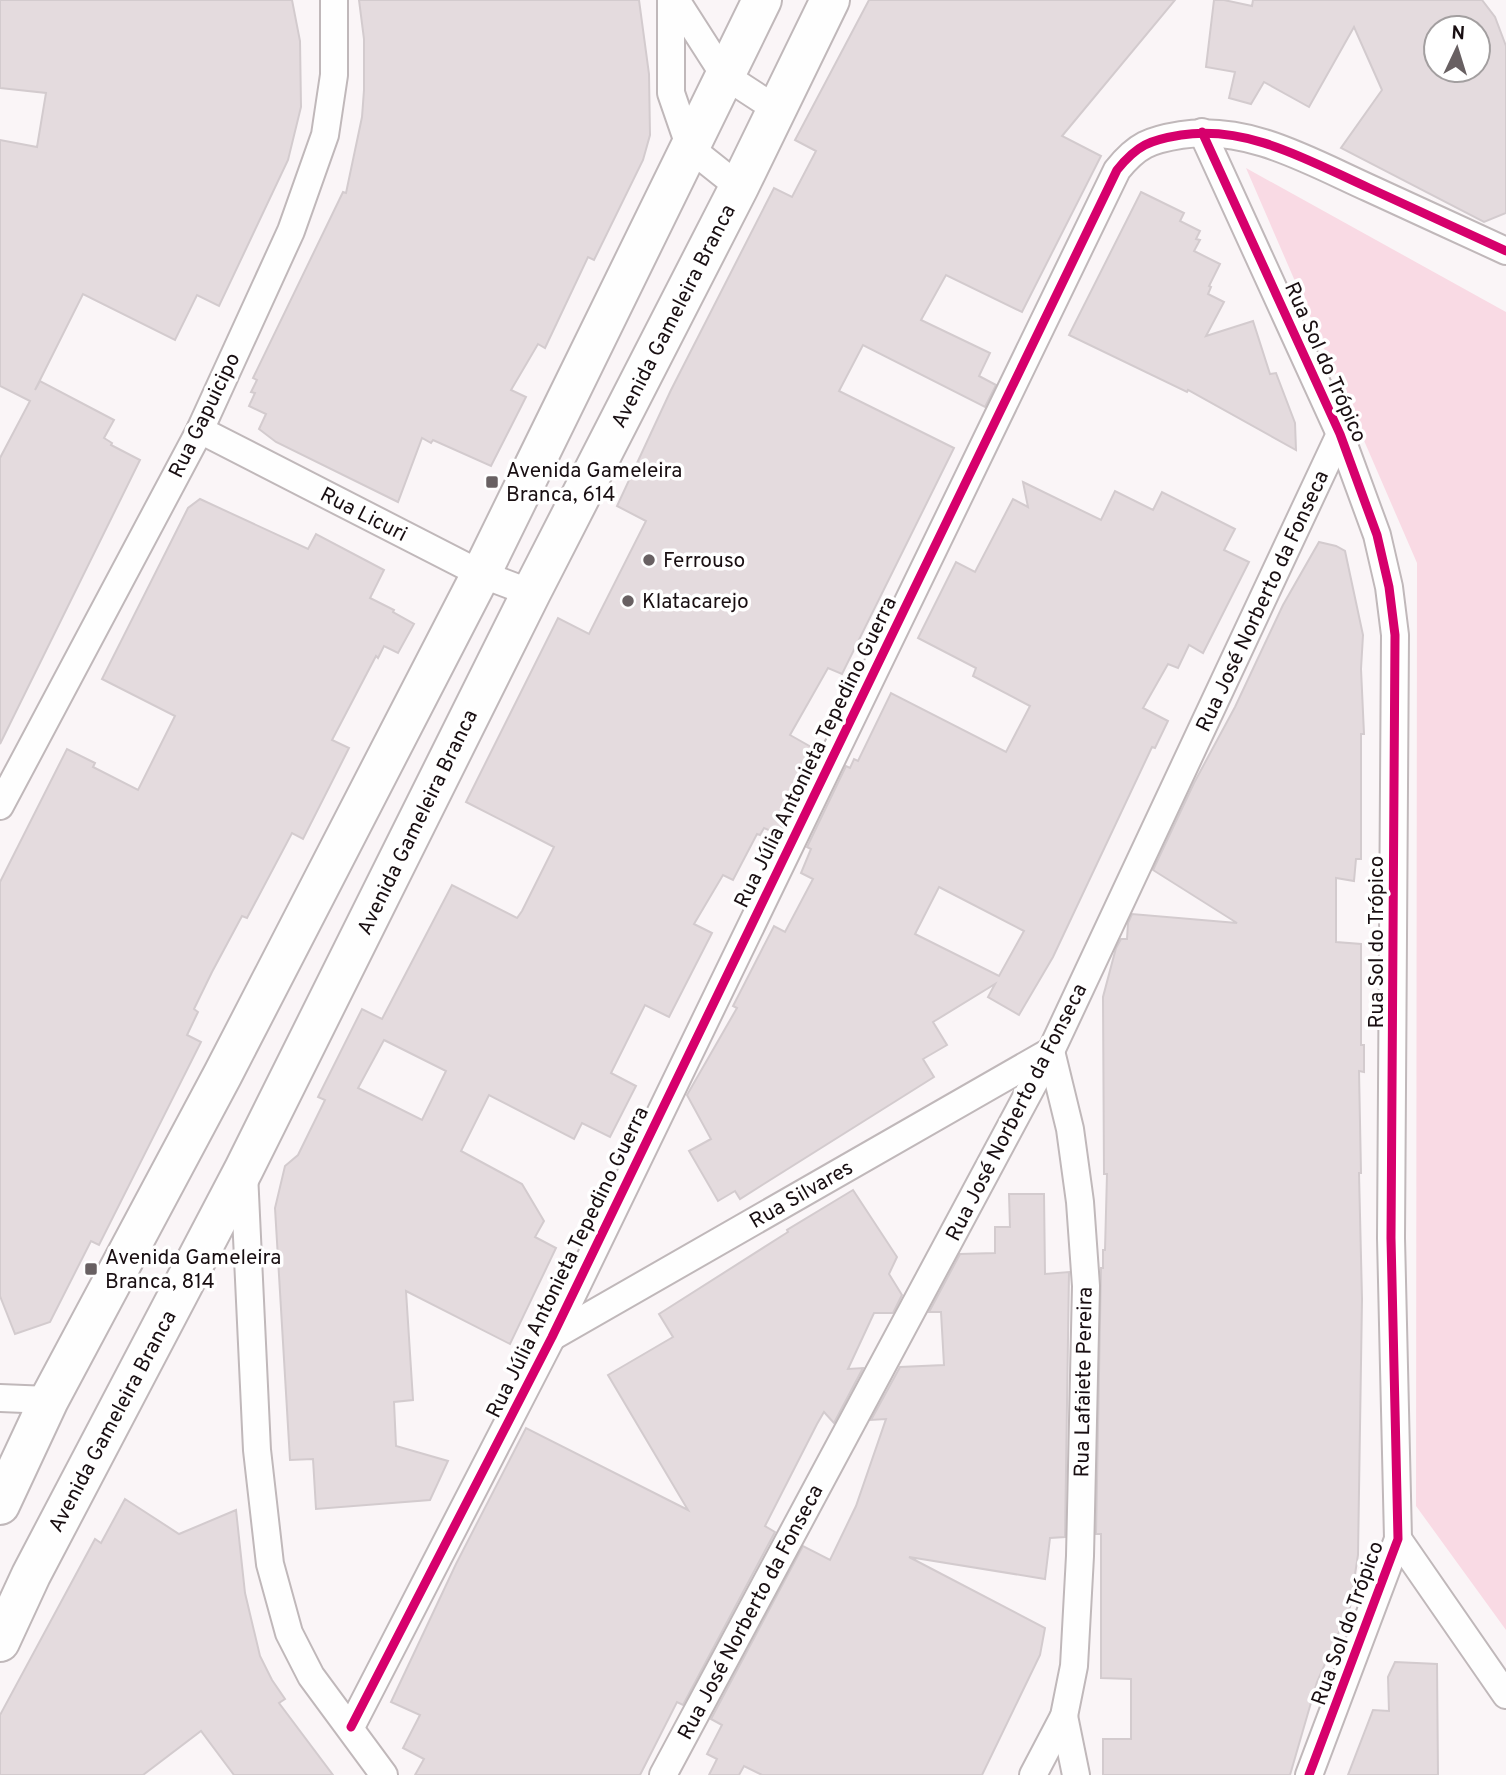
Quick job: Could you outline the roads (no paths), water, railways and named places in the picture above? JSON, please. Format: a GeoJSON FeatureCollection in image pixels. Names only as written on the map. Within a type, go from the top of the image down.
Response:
{"type":"FeatureCollection","features":[{"type":"Feature","properties":{"kind":"main road"},"geometry":{"type":"LineString","coordinates":[[0,1505],[49,1399],[223,1074],[481,574],[762,0]]}},
{"type":"Feature","properties":{"kind":"main road","name":"Avenida Gameleira Branca"},"geometry":{"type":"LineString","coordinates":[[0,1643],[31,1575],[244,1169],[531,593],[739,187],[830,0]]}},
{"type":"Feature","properties":{"kind":"main road"},"geometry":{"type":"LineString","coordinates":[[223,1074],[276,1105]]}},
{"type":"Feature","properties":{"kind":"street","name":"Rua Gapuicipo"},"geometry":{"type":"LineString","coordinates":[[0,806],[200,430],[291,231],[325,135],[334,75],[334,0]]}},
{"type":"Feature","properties":{"kind":"street"},"geometry":{"type":"LineString","coordinates":[[671,0],[671,93],[690,148],[739,187]]}},
{"type":"Feature","properties":{"kind":"street"},"geometry":{"type":"LineString","coordinates":[[677,0],[724,75],[776,109]]}},
{"type":"Feature","properties":{"kind":"street","name":"Rua Júlia Antonieta Tepedino Guerra"},"geometry":{"type":"LineString","coordinates":[[351,1727],[552,1337],[1117,170],[1130,155],[1155,139],[1202,132],[1231,134],[1275,145],[1506,251]]}},
{"type":"Feature","properties":{"kind":"street","name":"Rua Sol do Trópico"},"geometry":{"type":"LineString","coordinates":[[1202,132],[1340,434],[1377,535],[1389,587],[1395,635],[1391,1238],[1398,1539],[1310,1775]]}},
{"type":"Feature","properties":{"kind":"street","name":"Rua Licuri"},"geometry":{"type":"LineString","coordinates":[[200,430],[481,574],[531,593]]}},
{"type":"Feature","properties":{"kind":"street","name":"Rua José Norberto da Fonseca"},"geometry":{"type":"LineString","coordinates":[[663,1775],[1051,1051],[1340,434]]}},
{"type":"Feature","properties":{"kind":"street","name":"Rua Silvares"},"geometry":{"type":"LineString","coordinates":[[552,1337],[1051,1051]]}},
{"type":"Feature","properties":{"kind":"street","name":"Rua Lafaiete Pereira"},"geometry":{"type":"LineString","coordinates":[[1051,1051],[1070,1129],[1080,1202],[1086,1286],[1078,1605],[1074,1666],[1064,1716]]}},
{"type":"Feature","properties":{"kind":"street"},"geometry":{"type":"LineString","coordinates":[[244,1169],[257,1450],[270,1564],[289,1633],[311,1676],[384,1775]]}},
{"type":"Feature","properties":{"kind":"street"},"geometry":{"type":"LineString","coordinates":[[0,1398],[49,1399]]}},
{"type":"Feature","properties":{"kind":"street"},"geometry":{"type":"LineString","coordinates":[[1398,1539],[1506,1695]]}},
{"type":"Feature","properties":{"kind":"street"},"geometry":{"type":"LineString","coordinates":[[1033,1775],[1064,1716]]}},
{"type":"Feature","properties":{"kind":"street"},"geometry":{"type":"LineString","coordinates":[[1064,1716],[1076,1775]]}},
{"type":"Feature","properties":{"kind":"place","name":"Avenida Gameleira Branca, 614"},"geometry":{"type":"Point","coordinates":[492,482]}},
{"type":"Feature","properties":{"kind":"place","name":"Ferrouso"},"geometry":{"type":"Point","coordinates":[649,560]}},
{"type":"Feature","properties":{"kind":"place","name":"Klatacarejo"},"geometry":{"type":"Point","coordinates":[628,601]}},
{"type":"Feature","properties":{"kind":"place","name":"Avenida Gameleira Branca, 814"},"geometry":{"type":"Point","coordinates":[91,1269]}}]}
